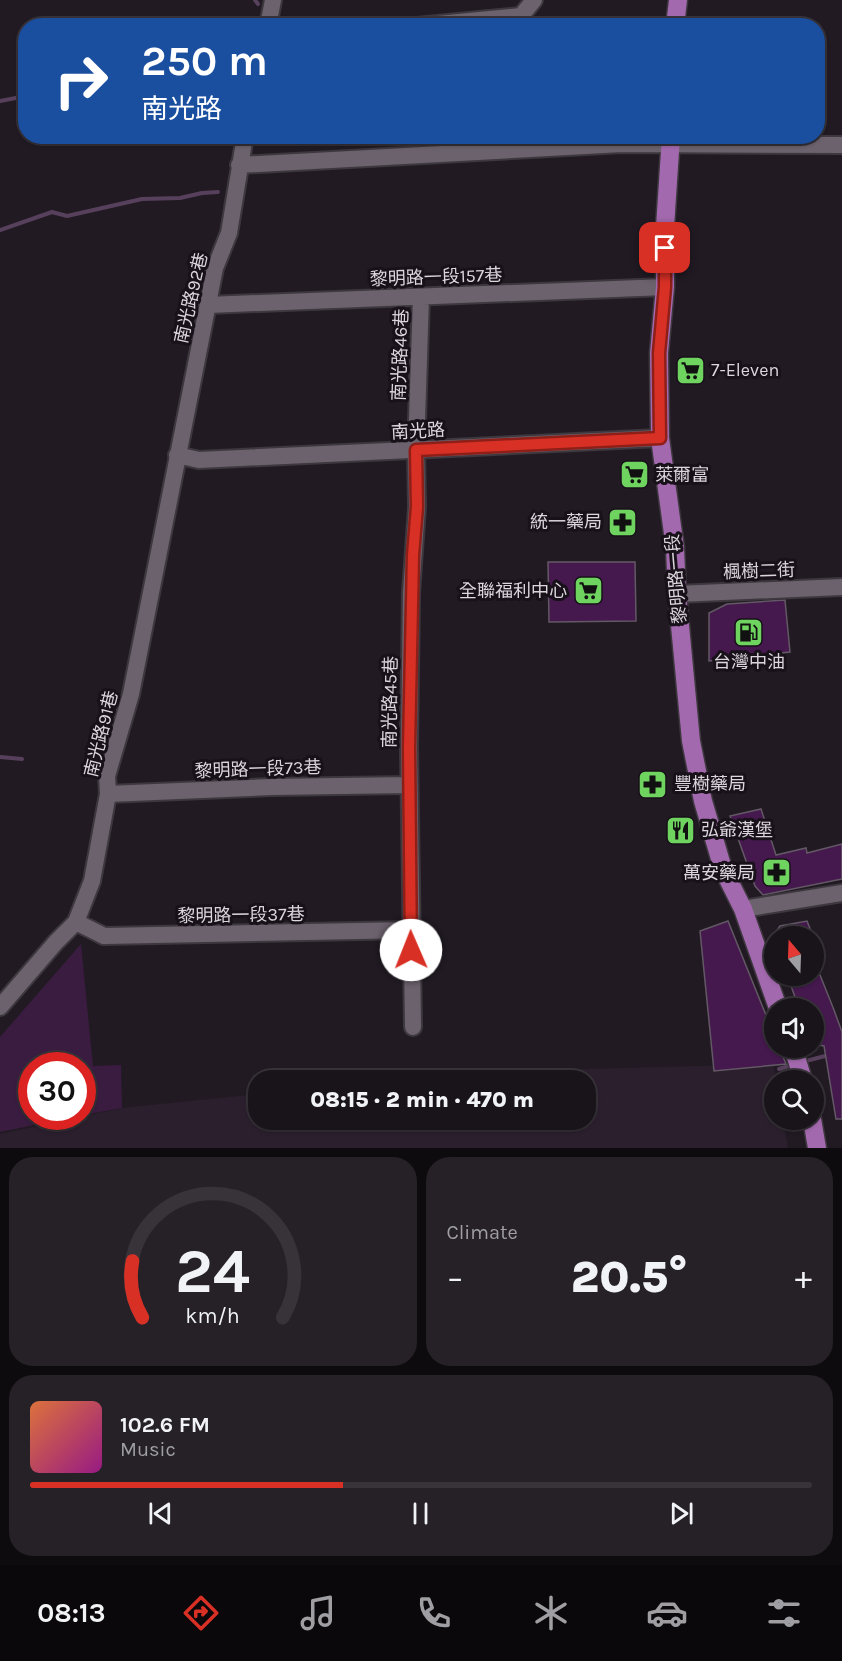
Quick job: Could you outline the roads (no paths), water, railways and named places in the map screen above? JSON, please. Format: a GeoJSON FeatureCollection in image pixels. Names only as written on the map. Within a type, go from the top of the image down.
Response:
{"type":"FeatureCollection","features":[{"type":"Feature","properties":{"kind":"main road"},"geometry":{"type":"LineString","coordinates":[[676,18],[678,0]]}},
{"type":"Feature","properties":{"kind":"main road","name":"黎明路一段"},"geometry":{"type":"LineString","coordinates":[[671,144],[665,228],[665,287],[659,353],[660,438],[675,548],[676,594],[691,741],[702,801],[723,869],[743,909],[774,998]]}},
{"type":"Feature","properties":{"kind":"main road"},"geometry":{"type":"LineString","coordinates":[[814,1130],[817,1148]]}},
{"type":"Feature","properties":{"kind":"street"},"geometry":{"type":"LineString","coordinates":[[270,18],[273,0]]}},
{"type":"Feature","properties":{"kind":"street"},"geometry":{"type":"LineString","coordinates":[[500,18],[521,16],[534,0]]}},
{"type":"Feature","properties":{"kind":"street","name":"南光路92巷"},"geometry":{"type":"LineString","coordinates":[[179,448],[215,268],[229,233],[243,144]]}},
{"type":"Feature","properties":{"kind":"street"},"geometry":{"type":"LineString","coordinates":[[239,165],[622,144]]}},
{"type":"Feature","properties":{"kind":"street"},"geometry":{"type":"LineString","coordinates":[[808,144],[842,145]]}},
{"type":"Feature","properties":{"kind":"street","name":"黎明路一段157巷"},"geometry":{"type":"LineString","coordinates":[[208,305],[665,287]]}},
{"type":"Feature","properties":{"kind":"street","name":"南光路46巷"},"geometry":{"type":"LineString","coordinates":[[416,450],[421,297]]}},
{"type":"Feature","properties":{"kind":"street","name":"南光路"},"geometry":{"type":"LineString","coordinates":[[179,448],[199,460],[660,438]]}},
{"type":"Feature","properties":{"kind":"street","name":"南光路91巷"},"geometry":{"type":"LineString","coordinates":[[0,1007],[76,922],[92,881],[108,794],[107,776],[131,694],[179,448]]}},
{"type":"Feature","properties":{"kind":"street","name":"南光路45巷"},"geometry":{"type":"LineString","coordinates":[[413,1027],[409,785],[411,593],[417,507],[416,450]]}},
{"type":"Feature","properties":{"kind":"street","name":"楓樹二街"},"geometry":{"type":"LineString","coordinates":[[676,594],[842,587]]}},
{"type":"Feature","properties":{"kind":"street","name":"黎明路一段73巷"},"geometry":{"type":"LineString","coordinates":[[108,794],[272,787],[409,785]]}},
{"type":"Feature","properties":{"kind":"street"},"geometry":{"type":"LineString","coordinates":[[743,909],[842,893]]}},
{"type":"Feature","properties":{"kind":"street","name":"黎明路一段37巷"},"geometry":{"type":"LineString","coordinates":[[76,922],[104,936],[410,930]]}},
{"type":"Feature","properties":{"kind":"waterway"},"geometry":{"type":"LineString","coordinates":[[255,0],[258,4]]}},
{"type":"Feature","properties":{"kind":"waterway"},"geometry":{"type":"LineString","coordinates":[[0,101],[18,98]]}},
{"type":"Feature","properties":{"kind":"waterway"},"geometry":{"type":"LineString","coordinates":[[0,230],[52,212],[67,216],[142,199],[180,198],[218,192]]}},
{"type":"Feature","properties":{"kind":"waterway"},"geometry":{"type":"LineString","coordinates":[[0,757],[22,759]]}},
{"type":"Feature","properties":{"kind":"waterway"},"geometry":{"type":"LineString","coordinates":[[802,1062],[829,1055]]}},
{"type":"Feature","properties":{"kind":"waterway"},"geometry":{"type":"LineString","coordinates":[[779,1069],[792,1065]]}},
{"type":"Feature","properties":{"kind":"place","name":"7-Eleven"},"geometry":{"type":"Point","coordinates":[690,370]}},
{"type":"Feature","properties":{"kind":"place","name":"萊爾富"},"geometry":{"type":"Point","coordinates":[634,475]}},
{"type":"Feature","properties":{"kind":"place","name":"統一藥局"},"geometry":{"type":"Point","coordinates":[623,522]}},
{"type":"Feature","properties":{"kind":"place","name":"全聯福利中心"},"geometry":{"type":"Point","coordinates":[588,591]}},
{"type":"Feature","properties":{"kind":"place","name":"台灣中油"},"geometry":{"type":"Point","coordinates":[749,633]}},
{"type":"Feature","properties":{"kind":"place","name":"豐樹藥局"},"geometry":{"type":"Point","coordinates":[653,784]}},
{"type":"Feature","properties":{"kind":"place","name":"弘爺漢堡"},"geometry":{"type":"Point","coordinates":[680,830]}},
{"type":"Feature","properties":{"kind":"place","name":"萬安藥局"},"geometry":{"type":"Point","coordinates":[776,873]}}]}
